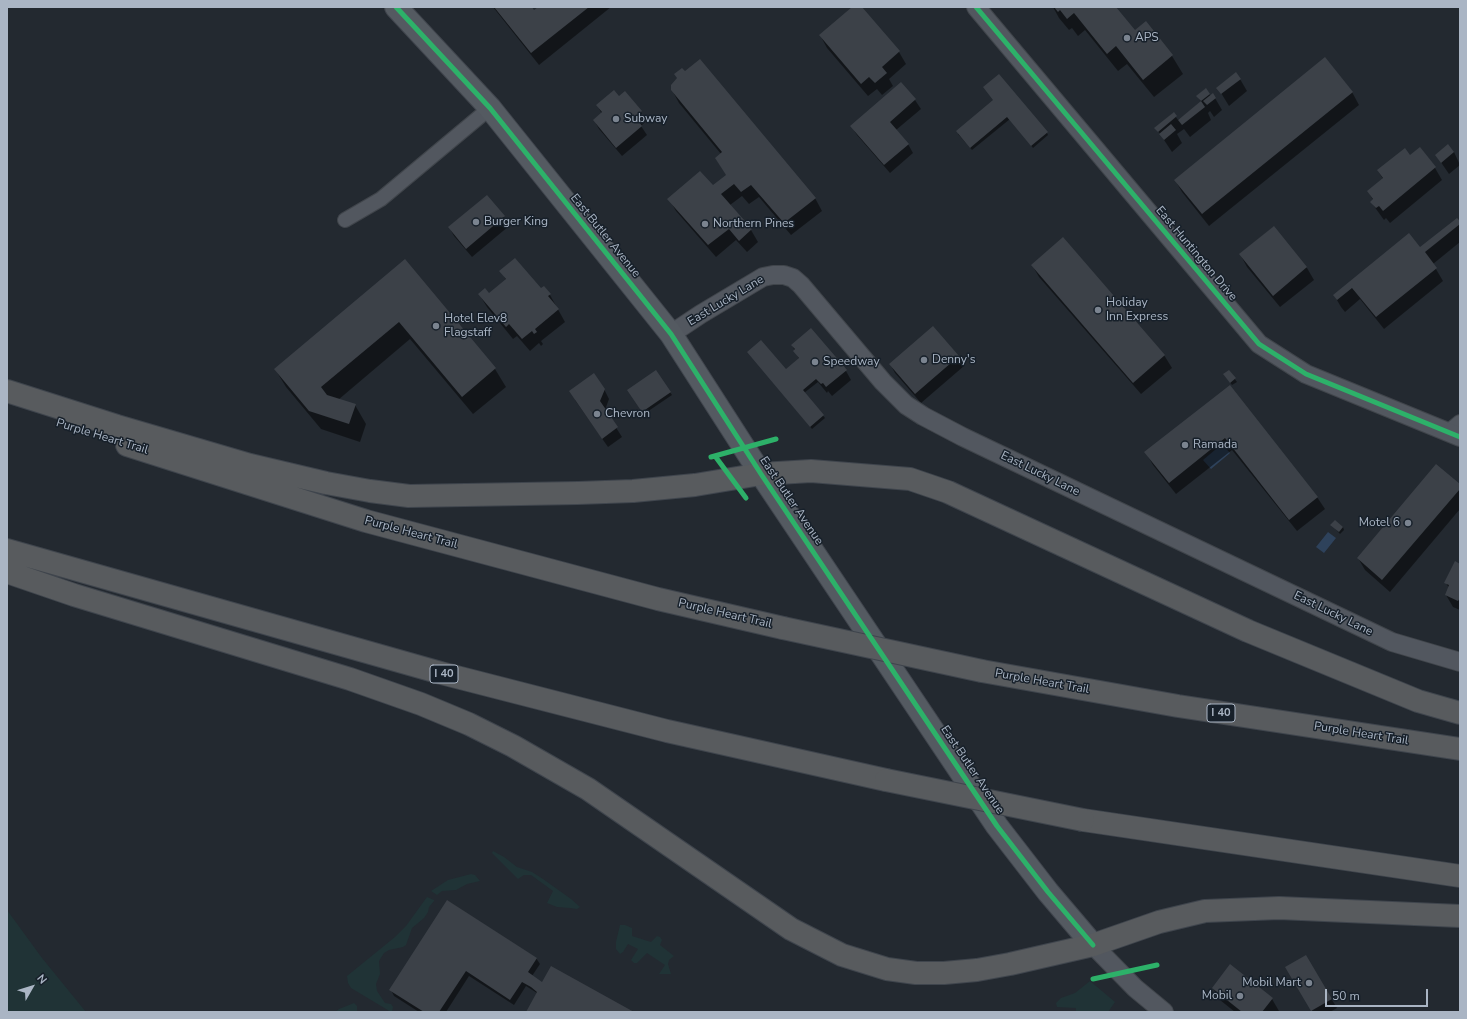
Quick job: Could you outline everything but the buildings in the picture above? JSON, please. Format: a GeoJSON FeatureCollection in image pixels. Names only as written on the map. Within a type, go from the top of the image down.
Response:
{"type":"FeatureCollection","features":[{"type":"Feature","properties":{"kind":"highway"},"geometry":{"type":"LineString","coordinates":[[7,391],[117,426],[250,465],[333,484],[409,496],[633,491],[695,486],[761,474],[811,471],[910,479],[948,492],[1248,631],[1418,702],[1460,713]]}},
{"type":"Feature","properties":{"kind":"highway","name":"Purple Heart Trail"},"geometry":{"type":"LineString","coordinates":[[7,406],[61,425],[366,521],[658,599],[982,671],[1178,706],[1460,749]]}},
{"type":"Feature","properties":{"kind":"highway","name":"I 40"},"geometry":{"type":"LineString","coordinates":[[7,550],[441,673],[667,731],[886,780],[1083,820],[1460,876]]}},
{"type":"Feature","properties":{"kind":"highway"},"geometry":{"type":"LineString","coordinates":[[7,572],[74,595],[350,679],[422,704],[469,724],[513,746],[588,789],[791,929],[817,943],[849,957],[888,969],[916,973],[944,973],[977,970],[1092,945],[1159,922],[1204,912],[1279,908],[1460,916]]}},
{"type":"Feature","properties":{"kind":"main road","name":"East Butler Avenue"},"geometry":{"type":"LineString","coordinates":[[396,7],[490,108],[671,334],[761,474],[997,826],[1048,892],[1092,945]]}},
{"type":"Feature","properties":{"kind":"street","name":"East Huntington Drive"},"geometry":{"type":"LineString","coordinates":[[976,7],[1259,344],[1306,374],[1456,431]]}},
{"type":"Feature","properties":{"kind":"street"},"geometry":{"type":"LineString","coordinates":[[345,220],[381,199],[490,108]]}},
{"type":"Feature","properties":{"kind":"street","name":"East Lucky Lane"},"geometry":{"type":"LineString","coordinates":[[671,334],[701,314],[763,277],[784,275],[793,278],[801,285],[892,393],[906,405],[923,416],[963,437],[1392,642],[1460,662]]}},
{"type":"Feature","properties":{"kind":"street","name":"East Butler Avenue"},"geometry":{"type":"LineString","coordinates":[[1092,945],[1135,988],[1164,1012]]}},
{"type":"Feature","properties":{"kind":"green space"},"geometry":{"type":"Polygon","coordinates":[[[493,851],[517,867],[532,872],[543,879],[580,907],[577,909],[557,907],[547,903],[553,891],[531,875],[524,875],[518,879],[492,853],[493,851]]]}},
{"type":"Feature","properties":{"kind":"green space"},"geometry":{"type":"Polygon","coordinates":[[[471,874],[475,875],[480,881],[467,884],[456,890],[442,891],[437,895],[431,891],[448,880],[471,874]]]}},
{"type":"Feature","properties":{"kind":"green space"},"geometry":{"type":"Polygon","coordinates":[[[427,897],[434,901],[429,907],[424,918],[412,928],[406,945],[389,950],[384,953],[379,961],[380,974],[376,984],[377,991],[385,1003],[391,1004],[393,1007],[391,1012],[351,988],[348,983],[347,976],[395,937],[406,926],[427,897]]]}},
{"type":"Feature","properties":{"kind":"green space"},"geometry":{"type":"Polygon","coordinates":[[[7,910],[42,958],[86,1012],[7,1012],[7,910]]]}},
{"type":"Feature","properties":{"kind":"green space"},"geometry":{"type":"Polygon","coordinates":[[[620,925],[625,925],[632,928],[632,936],[651,942],[657,936],[660,937],[662,940],[660,945],[674,956],[669,960],[668,964],[671,974],[659,974],[665,965],[647,953],[637,963],[634,963],[631,960],[638,949],[628,944],[620,954],[616,949],[616,942],[620,925]]]}},
{"type":"Feature","properties":{"kind":"green space"},"geometry":{"type":"Polygon","coordinates":[[[1090,981],[1115,1002],[1108,1012],[1076,1012],[1076,1008],[1057,1007],[1056,1003],[1061,998],[1075,993],[1090,981]]]}},
{"type":"Feature","properties":{"kind":"green space"},"geometry":{"type":"Polygon","coordinates":[[[354,1003],[357,1006],[357,1012],[335,1012],[339,1009],[354,1003]]]}},
{"type":"Feature","properties":{"kind":"water"},"geometry":{"type":"Polygon","coordinates":[[[1222,444],[1230,453],[1211,469],[1203,460],[1222,444]]]}},
{"type":"Feature","properties":{"kind":"water"},"geometry":{"type":"Polygon","coordinates":[[[1328,532],[1336,538],[1324,553],[1316,547],[1328,532]]]}},
{"type":"Feature","properties":{"kind":"cycle path"},"geometry":{"type":"LineString","coordinates":[[396,7],[490,108],[671,334],[761,474],[997,826],[1048,892],[1093,945]]}},
{"type":"Feature","properties":{"kind":"cycle path"},"geometry":{"type":"LineString","coordinates":[[976,7],[1259,344],[1306,374],[1460,437]]}},
{"type":"Feature","properties":{"kind":"cycle path"},"geometry":{"type":"LineString","coordinates":[[711,457],[776,439]]}},
{"type":"Feature","properties":{"kind":"cycle path"},"geometry":{"type":"LineString","coordinates":[[715,456],[746,498]]}},
{"type":"Feature","properties":{"kind":"cycle path"},"geometry":{"type":"LineString","coordinates":[[1093,979],[1157,965]]}},
{"type":"Feature","properties":{"kind":"place","name":"APS"},"geometry":{"type":"Point","coordinates":[1127,38]}},
{"type":"Feature","properties":{"kind":"place","name":"Subway"},"geometry":{"type":"Point","coordinates":[616,119]}},
{"type":"Feature","properties":{"kind":"place","name":"Burger King"},"geometry":{"type":"Point","coordinates":[476,222]}},
{"type":"Feature","properties":{"kind":"place","name":"Northern Pines"},"geometry":{"type":"Point","coordinates":[705,224]}},
{"type":"Feature","properties":{"kind":"place","name":"Holiday Inn Express"},"geometry":{"type":"Point","coordinates":[1098,310]}},
{"type":"Feature","properties":{"kind":"place","name":"Hotel Elev8 Flagstaff"},"geometry":{"type":"Point","coordinates":[436,326]}},
{"type":"Feature","properties":{"kind":"place","name":"Denny's"},"geometry":{"type":"Point","coordinates":[924,360]}},
{"type":"Feature","properties":{"kind":"place","name":"Speedway"},"geometry":{"type":"Point","coordinates":[815,362]}},
{"type":"Feature","properties":{"kind":"place","name":"Chevron"},"geometry":{"type":"Point","coordinates":[597,414]}},
{"type":"Feature","properties":{"kind":"place","name":"Ramada"},"geometry":{"type":"Point","coordinates":[1185,445]}},
{"type":"Feature","properties":{"kind":"place","name":"Motel 6"},"geometry":{"type":"Point","coordinates":[1408,523]}},
{"type":"Feature","properties":{"kind":"place","name":"Mobil Mart"},"geometry":{"type":"Point","coordinates":[1309,983]}},
{"type":"Feature","properties":{"kind":"place","name":"Mobil"},"geometry":{"type":"Point","coordinates":[1240,996]}}]}
